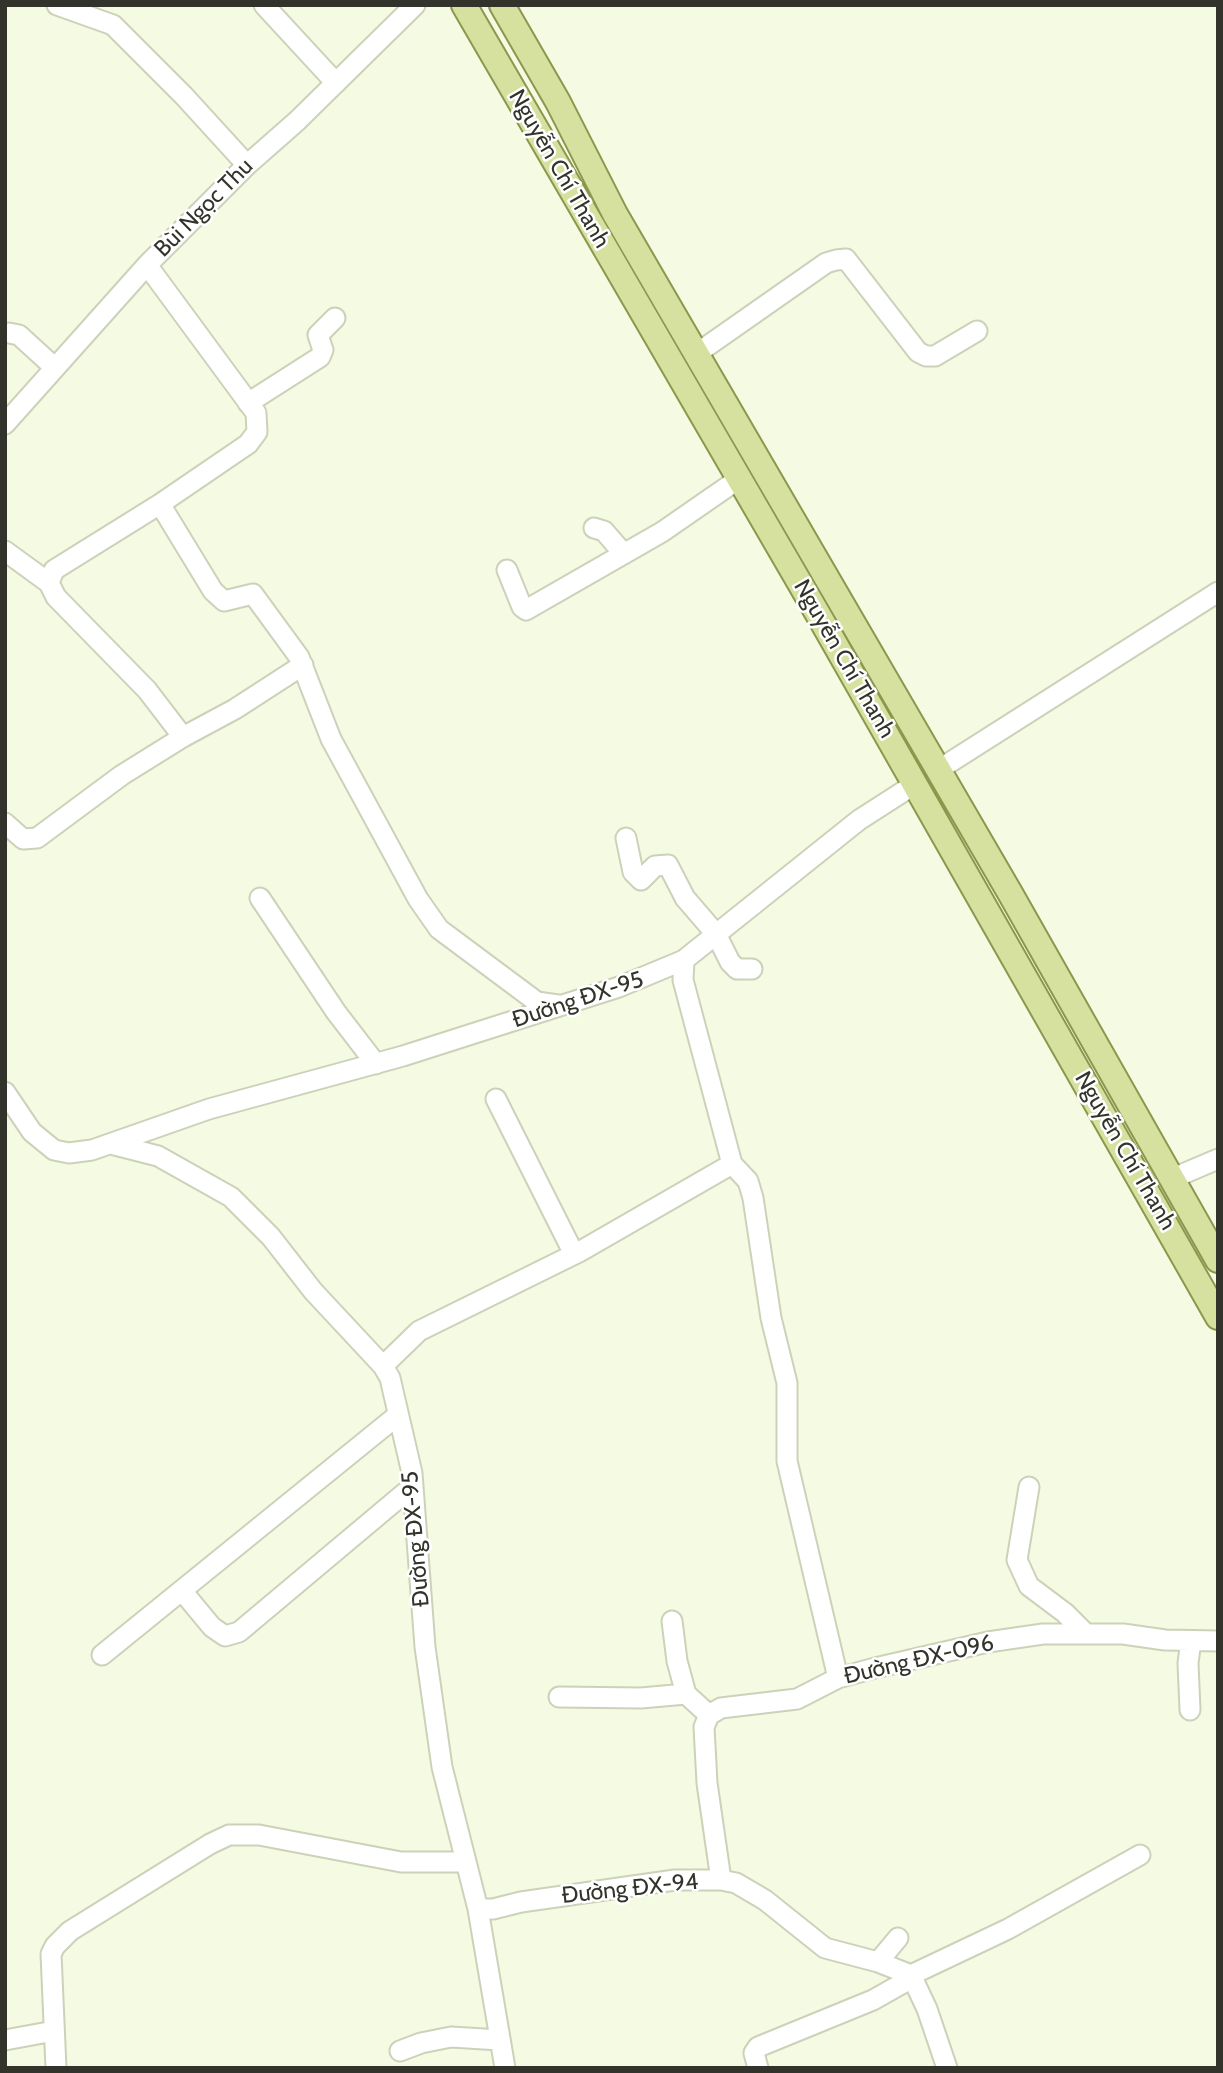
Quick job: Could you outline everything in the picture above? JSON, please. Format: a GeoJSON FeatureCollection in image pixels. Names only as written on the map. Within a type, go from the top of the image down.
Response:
{"type":"FeatureCollection","features":[{"type":"Feature","properties":{"kind":"main road","name":"Nguyễn Chí Thanh"},"geometry":{"type":"LineString","coordinates":[[464,5],[740,478],[1218,1317]]}},
{"type":"Feature","properties":{"kind":"main road","name":"Nguyễn Chí Thanh"},"geometry":{"type":"LineString","coordinates":[[502,5],[558,102],[615,214],[938,770],[1218,1260]]}},
{"type":"Feature","properties":{"kind":"main road"},"geometry":{"type":"LineString","coordinates":[[592,226],[615,214]]}},
{"type":"Feature","properties":{"kind":"main road"},"geometry":{"type":"LineString","coordinates":[[740,478],[760,463]]}},
{"type":"Feature","properties":{"kind":"main road"},"geometry":{"type":"LineString","coordinates":[[915,784],[938,770]]}},
{"type":"Feature","properties":{"kind":"street"},"geometry":{"type":"LineString","coordinates":[[57,5],[113,25],[247,164]]}},
{"type":"Feature","properties":{"kind":"street"},"geometry":{"type":"LineString","coordinates":[[264,5],[336,83]]}},
{"type":"Feature","properties":{"kind":"street","name":"Bùi Ngọc Thu"},"geometry":{"type":"LineString","coordinates":[[5,424],[148,265],[247,164],[336,83],[415,5]]}},
{"type":"Feature","properties":{"kind":"street"},"geometry":{"type":"LineString","coordinates":[[696,354],[826,263],[846,259],[918,352],[935,356],[977,331]]}},
{"type":"Feature","properties":{"kind":"street"},"geometry":{"type":"LineString","coordinates":[[49,583],[54,570],[160,504],[248,444],[257,432],[256,413],[148,265]]}},
{"type":"Feature","properties":{"kind":"street"},"geometry":{"type":"LineString","coordinates":[[248,403],[320,357],[323,350],[318,335],[335,317]]}},
{"type":"Feature","properties":{"kind":"street"},"geometry":{"type":"LineString","coordinates":[[9,333],[19,335],[54,367]]}},
{"type":"Feature","properties":{"kind":"street"},"geometry":{"type":"LineString","coordinates":[[507,570],[522,607],[526,610],[624,554],[740,478]]}},
{"type":"Feature","properties":{"kind":"street"},"geometry":{"type":"LineString","coordinates":[[160,504],[213,591],[224,601],[253,594],[303,665],[331,739],[418,900],[439,929],[537,1002],[559,1006]]}},
{"type":"Feature","properties":{"kind":"street"},"geometry":{"type":"LineString","coordinates":[[594,528],[604,531],[624,554]]}},
{"type":"Feature","properties":{"kind":"street"},"geometry":{"type":"LineString","coordinates":[[5,551],[49,583],[56,597],[147,690],[183,737]]}},
{"type":"Feature","properties":{"kind":"street"},"geometry":{"type":"LineString","coordinates":[[938,770],[1218,592]]}},
{"type":"Feature","properties":{"kind":"street"},"geometry":{"type":"LineString","coordinates":[[5,823],[23,839],[37,838],[122,775],[235,709],[303,665]]}},
{"type":"Feature","properties":{"kind":"street","name":"Đường ĐX-95"},"geometry":{"type":"LineString","coordinates":[[5,1091],[32,1132],[54,1150],[69,1153],[111,1144],[209,1110],[376,1064],[660,972],[684,960],[859,820],[915,784]]}},
{"type":"Feature","properties":{"kind":"street"},"geometry":{"type":"LineString","coordinates":[[626,838],[633,872],[641,880],[655,866],[668,865],[685,898],[716,934],[737,969],[752,969]]}},
{"type":"Feature","properties":{"kind":"street"},"geometry":{"type":"LineString","coordinates":[[260,898],[336,1012],[376,1064]]}},
{"type":"Feature","properties":{"kind":"street"},"geometry":{"type":"LineString","coordinates":[[684,960],[683,980],[732,1164],[748,1181],[753,1198],[771,1318],[786,1383],[786,1461],[838,1678]]}},
{"type":"Feature","properties":{"kind":"street"},"geometry":{"type":"LineString","coordinates":[[496,1099],[574,1255]]}},
{"type":"Feature","properties":{"kind":"street","name":"Đường ĐX-95"},"geometry":{"type":"LineString","coordinates":[[111,1144],[151,1153],[231,1197],[271,1237],[313,1291],[383,1366],[390,1378],[413,1486],[425,1647],[440,1753],[478,1909],[505,2068]]}},
{"type":"Feature","properties":{"kind":"street"},"geometry":{"type":"LineString","coordinates":[[1171,1179],[1218,1159]]}},
{"type":"Feature","properties":{"kind":"street"},"geometry":{"type":"LineString","coordinates":[[383,1366],[419,1331],[574,1255],[732,1164]]}},
{"type":"Feature","properties":{"kind":"street"},"geometry":{"type":"LineString","coordinates":[[102,1656],[398,1415]]}},
{"type":"Feature","properties":{"kind":"street"},"geometry":{"type":"LineString","coordinates":[[183,1592],[212,1627],[225,1636],[239,1632],[413,1486]]}},
{"type":"Feature","properties":{"kind":"street"},"geometry":{"type":"LineString","coordinates":[[1029,1486],[1017,1560],[1029,1587],[1065,1613],[1086,1634]]}},
{"type":"Feature","properties":{"kind":"street"},"geometry":{"type":"LineString","coordinates":[[672,1621],[677,1661],[686,1694],[709,1715],[704,1727],[707,1783],[721,1880]]}},
{"type":"Feature","properties":{"kind":"street","name":"Đường ĐX-096"},"geometry":{"type":"LineString","coordinates":[[709,1715],[721,1708],[797,1699],[838,1678],[988,1642],[1043,1634],[1218,1641]]}},
{"type":"Feature","properties":{"kind":"street"},"geometry":{"type":"LineString","coordinates":[[1191,1641],[1188,1663],[1191,1710]]}},
{"type":"Feature","properties":{"kind":"street"},"geometry":{"type":"LineString","coordinates":[[559,1697],[641,1698],[686,1694]]}},
{"type":"Feature","properties":{"kind":"street"},"geometry":{"type":"LineString","coordinates":[[56,2068],[51,1954],[55,1946],[70,1931],[229,1835],[259,1835],[401,1863],[466,1862]]}},
{"type":"Feature","properties":{"kind":"street"},"geometry":{"type":"LineString","coordinates":[[758,2068],[754,2053],[758,2047],[873,2000],[1140,1855]]}},
{"type":"Feature","properties":{"kind":"street","name":"Đường ĐX-94"},"geometry":{"type":"LineString","coordinates":[[478,1909],[493,1909],[521,1902],[676,1880],[721,1880],[736,1883],[765,1900],[825,1948],[878,1962],[911,1977]]}},
{"type":"Feature","properties":{"kind":"street"},"geometry":{"type":"LineString","coordinates":[[878,1962],[898,1938]]}},
{"type":"Feature","properties":{"kind":"street"},"geometry":{"type":"LineString","coordinates":[[911,1977],[928,2009],[947,2068]]}},
{"type":"Feature","properties":{"kind":"street"},"geometry":{"type":"LineString","coordinates":[[5,2040],[54,2031]]}},
{"type":"Feature","properties":{"kind":"street"},"geometry":{"type":"LineString","coordinates":[[400,2051],[421,2043],[451,2037],[500,2040]]}}]}
